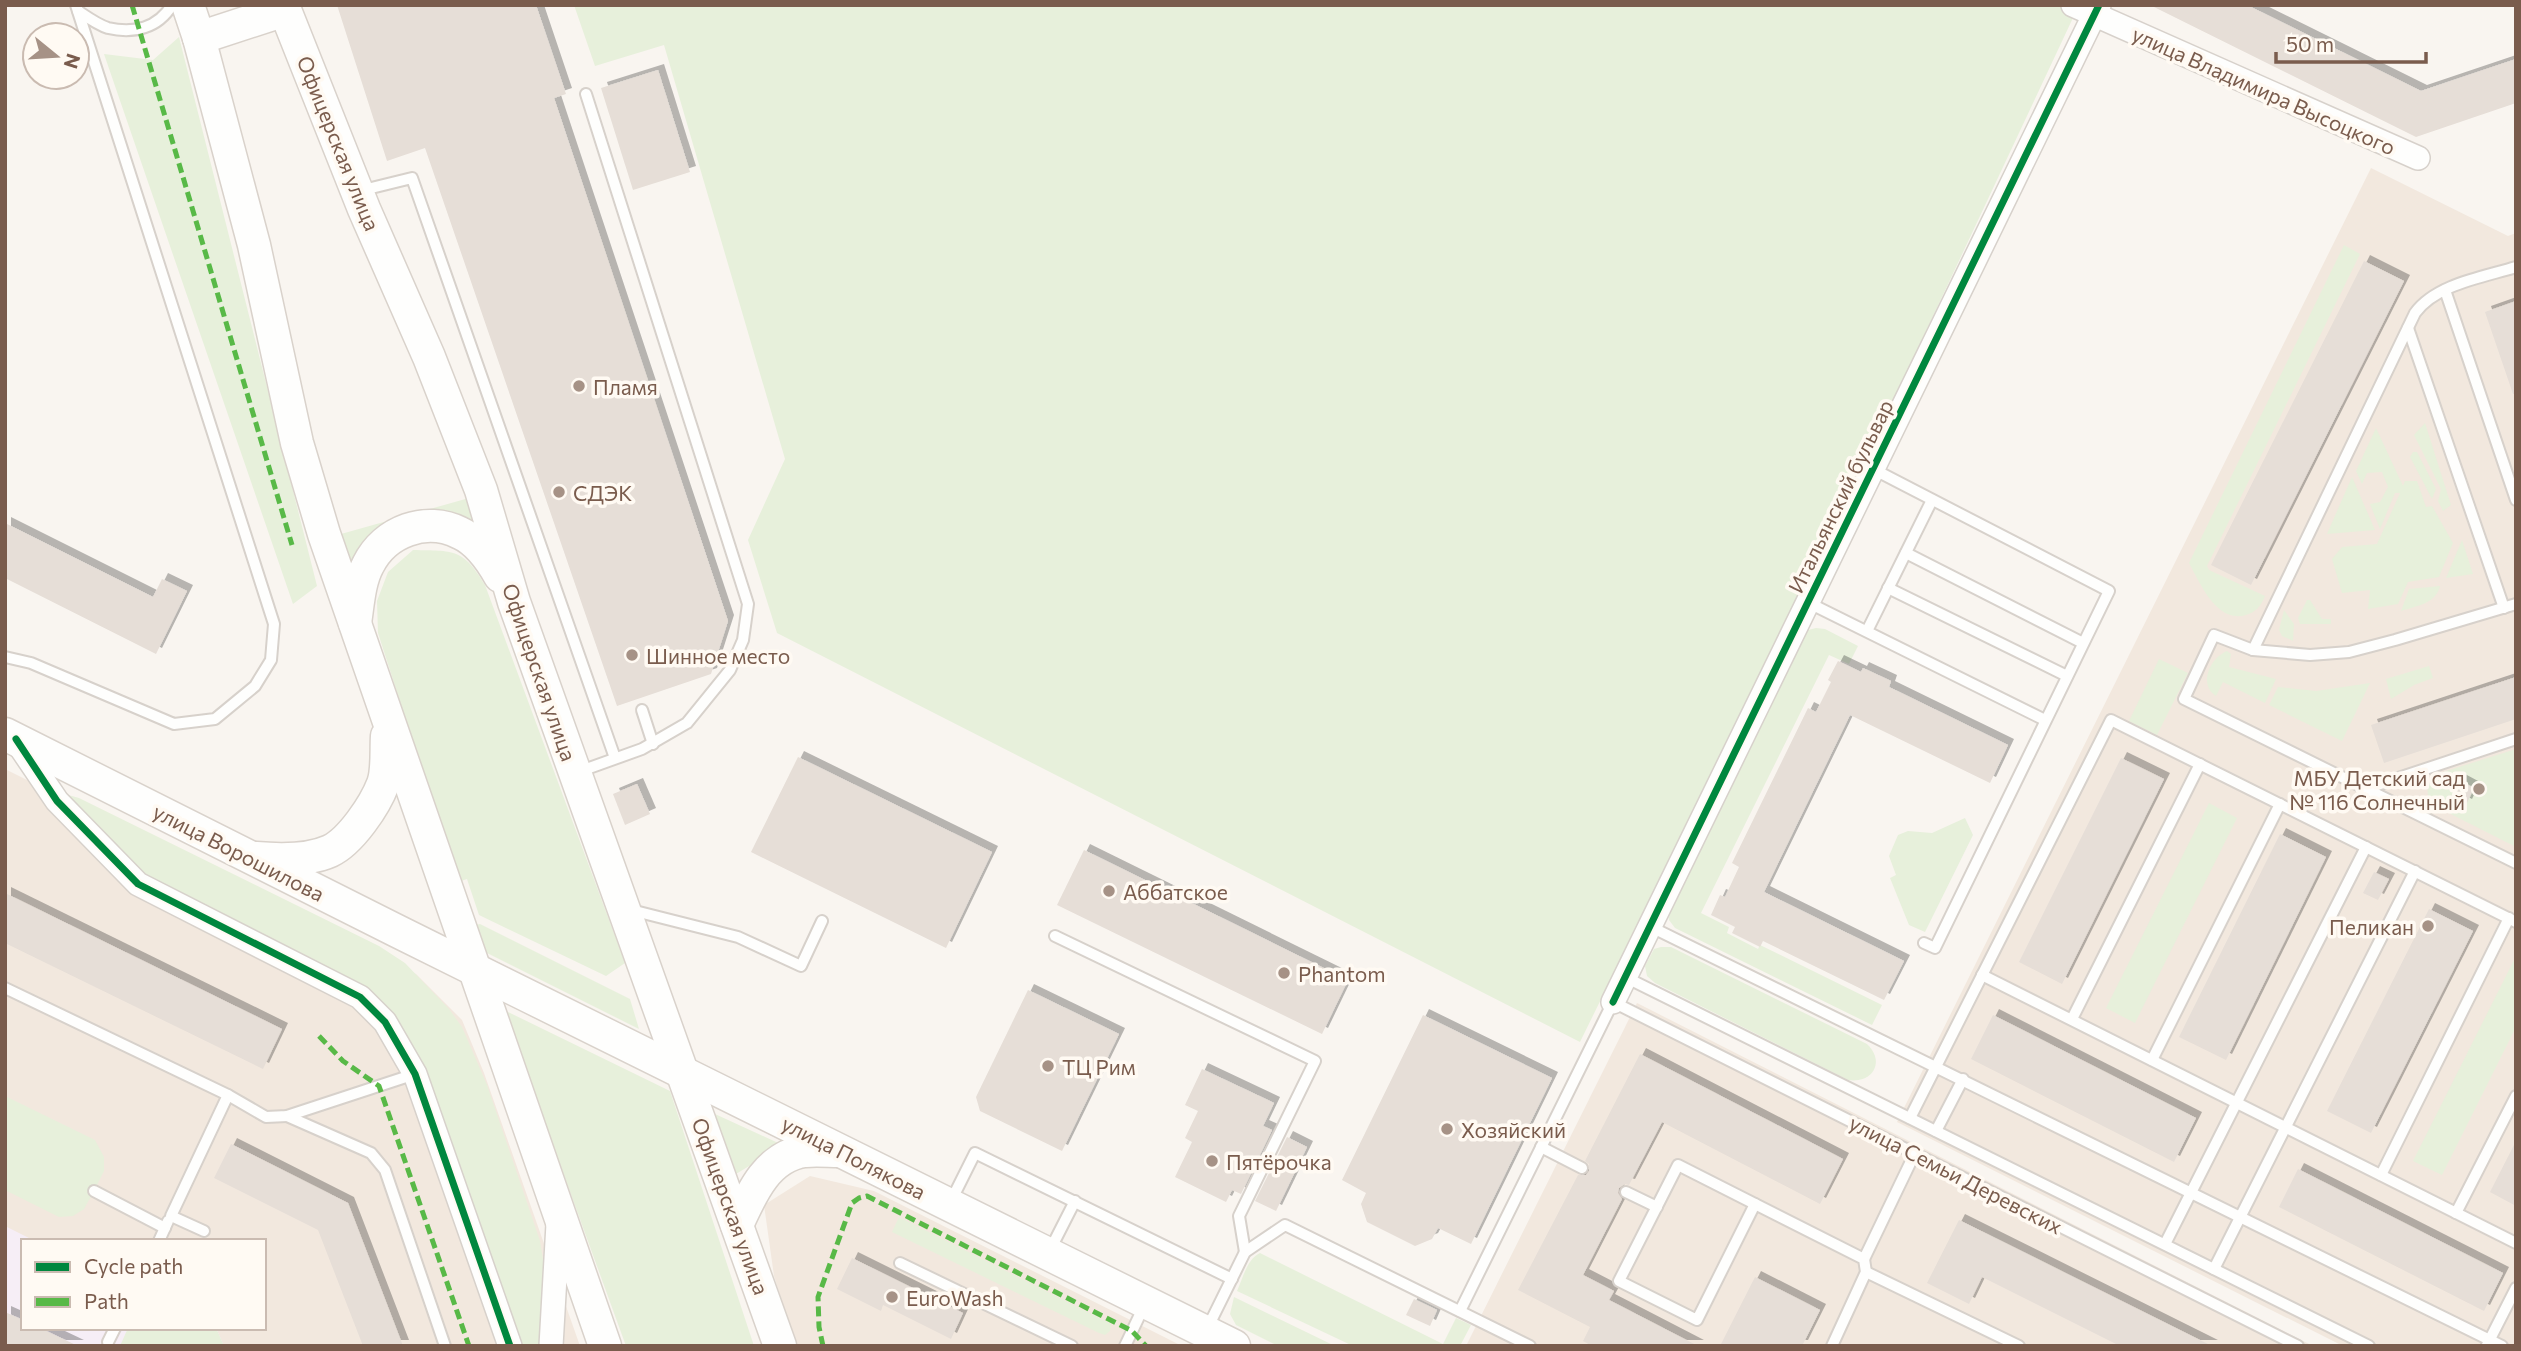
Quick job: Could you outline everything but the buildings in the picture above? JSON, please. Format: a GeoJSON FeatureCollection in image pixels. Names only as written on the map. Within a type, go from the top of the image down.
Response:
{"type":"FeatureCollection","features":[{"type":"Feature","properties":{"kind":"main road"},"geometry":{"type":"LineString","coordinates":[[188,5],[254,245],[297,443],[355,626],[605,1346]]}},
{"type":"Feature","properties":{"kind":"main road"},"geometry":{"type":"LineString","coordinates":[[199,38],[284,8]]}},
{"type":"Feature","properties":{"kind":"main road","name":"Офицерская улица"},"geometry":{"type":"LineString","coordinates":[[284,8],[429,357],[481,490],[514,602],[684,1071],[780,1346]]}},
{"type":"Feature","properties":{"kind":"main road"},"geometry":{"type":"LineString","coordinates":[[355,626],[359,594],[369,564],[392,536],[424,524],[461,533],[489,557],[514,602]]}},
{"type":"Feature","properties":{"kind":"main road"},"geometry":{"type":"LineString","coordinates":[[248,857],[285,861],[331,850],[349,834],[367,816],[384,782],[388,721]]}},
{"type":"Feature","properties":{"kind":"main road","name":"улица Ворошилова"},"geometry":{"type":"LineString","coordinates":[[8,735],[474,968]]}},
{"type":"Feature","properties":{"kind":"main road","name":"улица Полякова"},"geometry":{"type":"LineString","coordinates":[[474,968],[1234,1346]]}},
{"type":"Feature","properties":{"kind":"main road"},"geometry":{"type":"LineString","coordinates":[[737,1225],[755,1186],[779,1160],[804,1151],[840,1151]]}},
{"type":"Feature","properties":{"kind":"street","name":"улица Владимира Высоцкого"},"geometry":{"type":"LineString","coordinates":[[2089,9],[2417,158]]}},
{"type":"Feature","properties":{"kind":"street","name":"Итальянский бульвар"},"geometry":{"type":"LineString","coordinates":[[1613,1002],[1873,470],[2089,9]]}},
{"type":"Feature","properties":{"kind":"street"},"geometry":{"type":"LineString","coordinates":[[8,735],[57,801],[138,884],[360,997],[386,1022],[415,1074],[510,1346]]}},
{"type":"Feature","properties":{"kind":"street"},"geometry":{"type":"LineString","coordinates":[[551,1346],[559,1214]]}},
{"type":"Feature","properties":{"kind":"lane"},"geometry":{"type":"LineString","coordinates":[[77,8],[107,28],[141,31],[165,18],[172,5]]}},
{"type":"Feature","properties":{"kind":"lane"},"geometry":{"type":"LineString","coordinates":[[5,657],[31,663],[174,724],[215,719],[255,686],[271,660],[274,624],[77,8]]}},
{"type":"Feature","properties":{"kind":"lane"},"geometry":{"type":"LineString","coordinates":[[576,773],[653,744],[687,723],[730,670],[743,640],[748,604],[586,94]]}},
{"type":"Feature","properties":{"kind":"lane"},"geometry":{"type":"LineString","coordinates":[[358,191],[412,178],[615,758]]}},
{"type":"Feature","properties":{"kind":"lane"},"geometry":{"type":"LineString","coordinates":[[2253,650],[2421,305],[2445,290],[2516,267]]}},
{"type":"Feature","properties":{"kind":"lane"},"geometry":{"type":"LineString","coordinates":[[2445,290],[2516,500]]}},
{"type":"Feature","properties":{"kind":"lane"},"geometry":{"type":"LineString","coordinates":[[2408,328],[2504,608]]}},
{"type":"Feature","properties":{"kind":"lane"},"geometry":{"type":"LineString","coordinates":[[1873,470],[2109,591],[1935,948],[1924,943]]}},
{"type":"Feature","properties":{"kind":"lane"},"geometry":{"type":"LineString","coordinates":[[1867,631],[1932,500]]}},
{"type":"Feature","properties":{"kind":"lane"},"geometry":{"type":"LineString","coordinates":[[1906,553],[2083,643]]}},
{"type":"Feature","properties":{"kind":"lane"},"geometry":{"type":"LineString","coordinates":[[1888,588],[2067,676]]}},
{"type":"Feature","properties":{"kind":"lane"},"geometry":{"type":"LineString","coordinates":[[1807,602],[2045,720]]}},
{"type":"Feature","properties":{"kind":"lane"},"geometry":{"type":"LineString","coordinates":[[2516,604],[2349,652],[2310,655],[2253,650],[2214,635],[2184,699],[2516,863]]}},
{"type":"Feature","properties":{"kind":"lane"},"geometry":{"type":"LineString","coordinates":[[642,710],[653,744]]}},
{"type":"Feature","properties":{"kind":"lane"},"geometry":{"type":"LineString","coordinates":[[1910,1118],[2111,720],[2512,920],[2381,1175]]}},
{"type":"Feature","properties":{"kind":"lane"},"geometry":{"type":"LineString","coordinates":[[2365,789],[2516,739]]}},
{"type":"Feature","properties":{"kind":"lane"},"geometry":{"type":"LineString","coordinates":[[2071,1019],[2200,764]]}},
{"type":"Feature","properties":{"kind":"lane"},"geometry":{"type":"LineString","coordinates":[[2152,1060],[2280,804]]}},
{"type":"Feature","properties":{"kind":"lane"},"geometry":{"type":"LineString","coordinates":[[2165,1244],[2366,847]]}},
{"type":"Feature","properties":{"kind":"lane"},"geometry":{"type":"LineString","coordinates":[[2214,1269],[2415,871]]}},
{"type":"Feature","properties":{"kind":"lane"},"geometry":{"type":"LineString","coordinates":[[625,908],[738,937],[801,966],[822,921]]}},
{"type":"Feature","properties":{"kind":"lane"},"geometry":{"type":"LineString","coordinates":[[1649,926],[2192,1192],[2488,1343],[2502,1346]]}},
{"type":"Feature","properties":{"kind":"lane"},"geometry":{"type":"LineString","coordinates":[[1055,936],[1315,1061],[1239,1216],[1245,1252]]}},
{"type":"Feature","properties":{"kind":"lane"},"geometry":{"type":"LineString","coordinates":[[1982,975],[2516,1243]]}},
{"type":"Feature","properties":{"kind":"lane"},"geometry":{"type":"LineString","coordinates":[[1625,977],[2369,1346]]}},
{"type":"Feature","properties":{"kind":"lane"},"geometry":{"type":"LineString","coordinates":[[5,988],[228,1095],[266,1117],[287,1116],[415,1074]]}},
{"type":"Feature","properties":{"kind":"lane"},"geometry":{"type":"LineString","coordinates":[[1460,1311],[1613,1002]]}},
{"type":"Feature","properties":{"kind":"lane","name":"улица Семьи Деревских"},"geometry":{"type":"LineString","coordinates":[[1613,1002],[2298,1346]]}},
{"type":"Feature","properties":{"kind":"lane"},"geometry":{"type":"LineString","coordinates":[[1936,1131],[1963,1079]]}},
{"type":"Feature","properties":{"kind":"lane"},"geometry":{"type":"LineString","coordinates":[[160,1239],[228,1095]]}},
{"type":"Feature","properties":{"kind":"lane"},"geometry":{"type":"LineString","coordinates":[[2456,1213],[2516,1096]]}},
{"type":"Feature","properties":{"kind":"lane"},"geometry":{"type":"LineString","coordinates":[[287,1116],[371,1153],[385,1170],[445,1346]]}},
{"type":"Feature","properties":{"kind":"lane"},"geometry":{"type":"LineString","coordinates":[[1541,1147],[1581,1168]]}},
{"type":"Feature","properties":{"kind":"lane"},"geometry":{"type":"LineString","coordinates":[[949,1205],[975,1153],[1232,1279]]}},
{"type":"Feature","properties":{"kind":"lane"},"geometry":{"type":"LineString","coordinates":[[1832,1346],[1866,1272],[1864,1259],[1915,1153]]}},
{"type":"Feature","properties":{"kind":"lane"},"geometry":{"type":"LineString","coordinates":[[1755,1204],[1697,1320],[1619,1281],[1678,1165],[1864,1259]]}},
{"type":"Feature","properties":{"kind":"lane"},"geometry":{"type":"LineString","coordinates":[[94,1191],[164,1228]]}},
{"type":"Feature","properties":{"kind":"lane"},"geometry":{"type":"LineString","coordinates":[[1626,1192],[1657,1207]]}},
{"type":"Feature","properties":{"kind":"lane"},"geometry":{"type":"LineString","coordinates":[[1048,1254],[1074,1201]]}},
{"type":"Feature","properties":{"kind":"lane"},"geometry":{"type":"LineString","coordinates":[[170,1216],[204,1231]]}},
{"type":"Feature","properties":{"kind":"lane"},"geometry":{"type":"LineString","coordinates":[[1206,1332],[1245,1252],[1284,1225],[1530,1346]]}},
{"type":"Feature","properties":{"kind":"lane"},"geometry":{"type":"LineString","coordinates":[[900,1263],[1072,1346]]}},
{"type":"Feature","properties":{"kind":"lane"},"geometry":{"type":"LineString","coordinates":[[1866,1272],[2019,1346]]}},
{"type":"Feature","properties":{"kind":"lane"},"geometry":{"type":"LineString","coordinates":[[2488,1343],[2516,1288]]}},
{"type":"Feature","properties":{"kind":"lane"},"geometry":{"type":"LineString","coordinates":[[1125,1346],[1146,1301]]}},
{"type":"Feature","properties":{"kind":"lane"},"geometry":{"type":"LineString","coordinates":[[108,1342],[114,1330]]}},
{"type":"Feature","properties":{"kind":"shaded area"},"geometry":{"type":"Polygon","coordinates":[[[2371,168],[2508,236],[2516,233],[2516,1346],[2343,1346],[1897,1122],[2371,168]]]}},
{"type":"Feature","properties":{"kind":"shaded area"},"geometry":{"type":"Polygon","coordinates":[[[5,769],[416,974],[462,1020],[484,1073],[580,1346],[5,1346],[5,769]]]}},
{"type":"Feature","properties":{"kind":"shaded area"},"geometry":{"type":"Polygon","coordinates":[[[1637,1003],[2313,1346],[1466,1346],[1637,1003]]]}},
{"type":"Feature","properties":{"kind":"shaded area"},"geometry":{"type":"Polygon","coordinates":[[[810,1176],[874,1191],[1182,1346],[796,1346],[774,1276],[764,1205],[810,1176]]]}},
{"type":"Feature","properties":{"kind":"shaded area"},"geometry":{"type":"Polygon","coordinates":[[[5,1226],[31,1239],[21,1239],[21,1330],[217,1330],[224,1346],[5,1346],[5,1226]]]}},
{"type":"Feature","properties":{"kind":"green space"},"geometry":{"type":"Polygon","coordinates":[[[574,5],[2079,5],[1850,493],[1580,1042],[777,633],[748,540],[785,459],[664,45],[595,66],[574,5]]]}},
{"type":"Feature","properties":{"kind":"green space"},"geometry":{"type":"Polygon","coordinates":[[[179,37],[317,586],[293,604],[104,54],[153,60],[179,37]]]}},
{"type":"Feature","properties":{"kind":"green space"},"geometry":{"type":"Polygon","coordinates":[[[2344,245],[2360,254],[2207,566],[2209,570],[2265,596],[2258,608],[2250,614],[2236,616],[2226,613],[2218,608],[2204,591],[2189,563],[2344,245]]]}},
{"type":"Feature","properties":{"kind":"green space"},"geometry":{"type":"Polygon","coordinates":[[[2425,423],[2451,505],[2443,511],[2438,501],[2441,489],[2414,435],[2425,423]]]}},
{"type":"Feature","properties":{"kind":"green space"},"geometry":{"type":"Polygon","coordinates":[[[2376,428],[2403,486],[2405,481],[2417,481],[2426,507],[2432,506],[2453,543],[2439,577],[2408,582],[2398,604],[2368,609],[2370,590],[2342,593],[2332,559],[2342,547],[2377,544],[2400,493],[2395,493],[2380,529],[2370,504],[2380,502],[2388,487],[2382,472],[2367,473],[2362,484],[2356,471],[2376,428]]]}},
{"type":"Feature","properties":{"kind":"green space"},"geometry":{"type":"Polygon","coordinates":[[[2413,452],[2417,452],[2436,489],[2432,499],[2410,457],[2413,452]]]}},
{"type":"Feature","properties":{"kind":"green space"},"geometry":{"type":"Polygon","coordinates":[[[2352,477],[2375,530],[2327,534],[2352,477]]]}},
{"type":"Feature","properties":{"kind":"green space"},"geometry":{"type":"Polygon","coordinates":[[[469,498],[481,534],[372,544],[350,563],[341,534],[469,498]]]}},
{"type":"Feature","properties":{"kind":"green space"},"geometry":{"type":"Polygon","coordinates":[[[2462,540],[2473,574],[2446,578],[2462,540]]]}},
{"type":"Feature","properties":{"kind":"green space"},"geometry":{"type":"Polygon","coordinates":[[[413,550],[456,554],[470,564],[485,585],[625,963],[606,976],[479,915],[467,879],[458,882],[378,633],[377,601],[388,572],[413,550]]]}},
{"type":"Feature","properties":{"kind":"green space"},"geometry":{"type":"Polygon","coordinates":[[[2440,586],[2430,601],[2401,611],[2409,589],[2440,586]]]}},
{"type":"Feature","properties":{"kind":"green space"},"geometry":{"type":"Polygon","coordinates":[[[2307,600],[2310,600],[2322,619],[2331,619],[2331,624],[2300,624],[2298,618],[2307,600]]]}},
{"type":"Feature","properties":{"kind":"green space"},"geometry":{"type":"Polygon","coordinates":[[[2284,610],[2294,624],[2293,641],[2282,636],[2279,630],[2284,610]]]}},
{"type":"Feature","properties":{"kind":"green space"},"geometry":{"type":"Polygon","coordinates":[[[1825,629],[1858,646],[1849,664],[1829,655],[1701,913],[1729,927],[1727,933],[1758,949],[1760,945],[1882,1005],[1872,1025],[1675,928],[1668,914],[1808,630],[1825,629]]]}},
{"type":"Feature","properties":{"kind":"green space"},"geometry":{"type":"Polygon","coordinates":[[[2227,651],[2231,654],[2229,667],[2276,679],[2265,703],[2223,682],[2216,696],[2211,691],[2208,672],[2216,659],[2227,651]]]}},
{"type":"Feature","properties":{"kind":"green space"},"geometry":{"type":"Polygon","coordinates":[[[2159,659],[2188,673],[2157,735],[2129,721],[2159,659]]]}},
{"type":"Feature","properties":{"kind":"green space"},"geometry":{"type":"Polygon","coordinates":[[[2429,666],[2433,678],[2414,685],[2391,699],[2386,679],[2429,666]]]}},
{"type":"Feature","properties":{"kind":"green space"},"geometry":{"type":"Polygon","coordinates":[[[2370,683],[2342,741],[2269,705],[2278,687],[2316,691],[2370,683]]]}},
{"type":"Feature","properties":{"kind":"green space","name":"МБУ Детский сад № 116 Солнечный"},"geometry":{"type":"Polygon","coordinates":[[[2516,749],[2516,847],[2429,803],[2427,786],[2437,774],[2516,749]]]}},
{"type":"Feature","properties":{"kind":"green space"},"geometry":{"type":"Polygon","coordinates":[[[54,791],[79,798],[379,946],[405,963],[449,1009],[462,1027],[487,1085],[540,1241],[546,1279],[543,1346],[517,1346],[401,1033],[136,880],[54,791]]]}},
{"type":"Feature","properties":{"kind":"green space"},"geometry":{"type":"Polygon","coordinates":[[[2209,803],[2237,818],[2135,1023],[2106,1008],[2209,803]]]}},
{"type":"Feature","properties":{"kind":"green space"},"geometry":{"type":"Polygon","coordinates":[[[1965,818],[1973,835],[1925,932],[1909,925],[1890,878],[1896,875],[1889,856],[1898,835],[1908,831],[1932,833],[1965,818]]]}},
{"type":"Feature","properties":{"kind":"green space"},"geometry":{"type":"Polygon","coordinates":[[[480,924],[630,999],[639,1029],[479,949],[472,926],[480,924]]]}},
{"type":"Feature","properties":{"kind":"green space"},"geometry":{"type":"Polygon","coordinates":[[[1671,947],[1867,1044],[1875,1058],[1874,1070],[1864,1079],[1848,1080],[1655,983],[1647,976],[1645,966],[1654,949],[1671,947]]]}},
{"type":"Feature","properties":{"kind":"green space"},"geometry":{"type":"Polygon","coordinates":[[[2516,956],[2516,1027],[2442,1175],[2413,1161],[2516,956]]]}},
{"type":"Feature","properties":{"kind":"green space"},"geometry":{"type":"Polygon","coordinates":[[[504,1010],[670,1091],[754,1346],[626,1346],[504,1010]]]}},
{"type":"Feature","properties":{"kind":"green space"},"geometry":{"type":"Polygon","coordinates":[[[5,1096],[95,1140],[104,1157],[104,1171],[84,1209],[73,1216],[59,1217],[5,1190],[5,1096]]]}},
{"type":"Feature","properties":{"kind":"green space"},"geometry":{"type":"Polygon","coordinates":[[[715,1114],[787,1147],[736,1174],[715,1114]]]}},
{"type":"Feature","properties":{"kind":"green space"},"geometry":{"type":"Polygon","coordinates":[[[899,1217],[1111,1324],[1110,1331],[1105,1335],[1099,1333],[892,1232],[899,1217]]]}},
{"type":"Feature","properties":{"kind":"green space"},"geometry":{"type":"Polygon","coordinates":[[[1260,1253],[1443,1344],[1456,1318],[1471,1325],[1460,1346],[1353,1346],[1237,1291],[1249,1264],[1260,1253]]]}},
{"type":"Feature","properties":{"kind":"green space"},"geometry":{"type":"Polygon","coordinates":[[[1234,1297],[1335,1346],[1278,1346],[1236,1325],[1230,1314],[1234,1297]]]}},
{"type":"Feature","properties":{"kind":"green space"},"geometry":{"type":"Polygon","coordinates":[[[127,1330],[217,1330],[224,1346],[120,1346],[127,1330]]]}},
{"type":"Feature","properties":{"kind":"marked path"},"geometry":{"type":"LineString","coordinates":[[132,5],[292,545]]}},
{"type":"Feature","properties":{"kind":"marked path"},"geometry":{"type":"LineString","coordinates":[[319,1036],[343,1061],[379,1086],[469,1346]]}},
{"type":"Feature","properties":{"kind":"marked path"},"geometry":{"type":"LineString","coordinates":[[823,1346],[818,1297],[852,1203],[867,1196],[1132,1331],[1146,1346]]}},
{"type":"Feature","properties":{"kind":"cycle path"},"geometry":{"type":"LineString","coordinates":[[1613,1002],[2099,5]]}},
{"type":"Feature","properties":{"kind":"cycle path"},"geometry":{"type":"LineString","coordinates":[[16,739],[57,801],[138,884],[360,997],[385,1022],[415,1074],[510,1346]]}},
{"type":"Feature","properties":{"kind":"place","name":"Пламя"},"geometry":{"type":"Point","coordinates":[579,386]}},
{"type":"Feature","properties":{"kind":"place","name":"СДЭК"},"geometry":{"type":"Point","coordinates":[559,492]}},
{"type":"Feature","properties":{"kind":"place","name":"Шинное место"},"geometry":{"type":"Point","coordinates":[632,655]}},
{"type":"Feature","properties":{"kind":"place","name":"МБУ Детский сад № 116 Солнечный"},"geometry":{"type":"Point","coordinates":[2479,789]}},
{"type":"Feature","properties":{"kind":"place","name":"Аббатское"},"geometry":{"type":"Point","coordinates":[1109,891]}},
{"type":"Feature","properties":{"kind":"place","name":"Пеликан"},"geometry":{"type":"Point","coordinates":[2428,926]}},
{"type":"Feature","properties":{"kind":"place","name":"Phantom"},"geometry":{"type":"Point","coordinates":[1284,973]}},
{"type":"Feature","properties":{"kind":"place","name":"ТЦ Рим"},"geometry":{"type":"Point","coordinates":[1048,1066]}},
{"type":"Feature","properties":{"kind":"place","name":"Хозяйский"},"geometry":{"type":"Point","coordinates":[1447,1129]}},
{"type":"Feature","properties":{"kind":"place","name":"Пятёрочка"},"geometry":{"type":"Point","coordinates":[1212,1161]}},
{"type":"Feature","properties":{"kind":"place","name":"EuroWash"},"geometry":{"type":"Point","coordinates":[892,1297]}}]}
